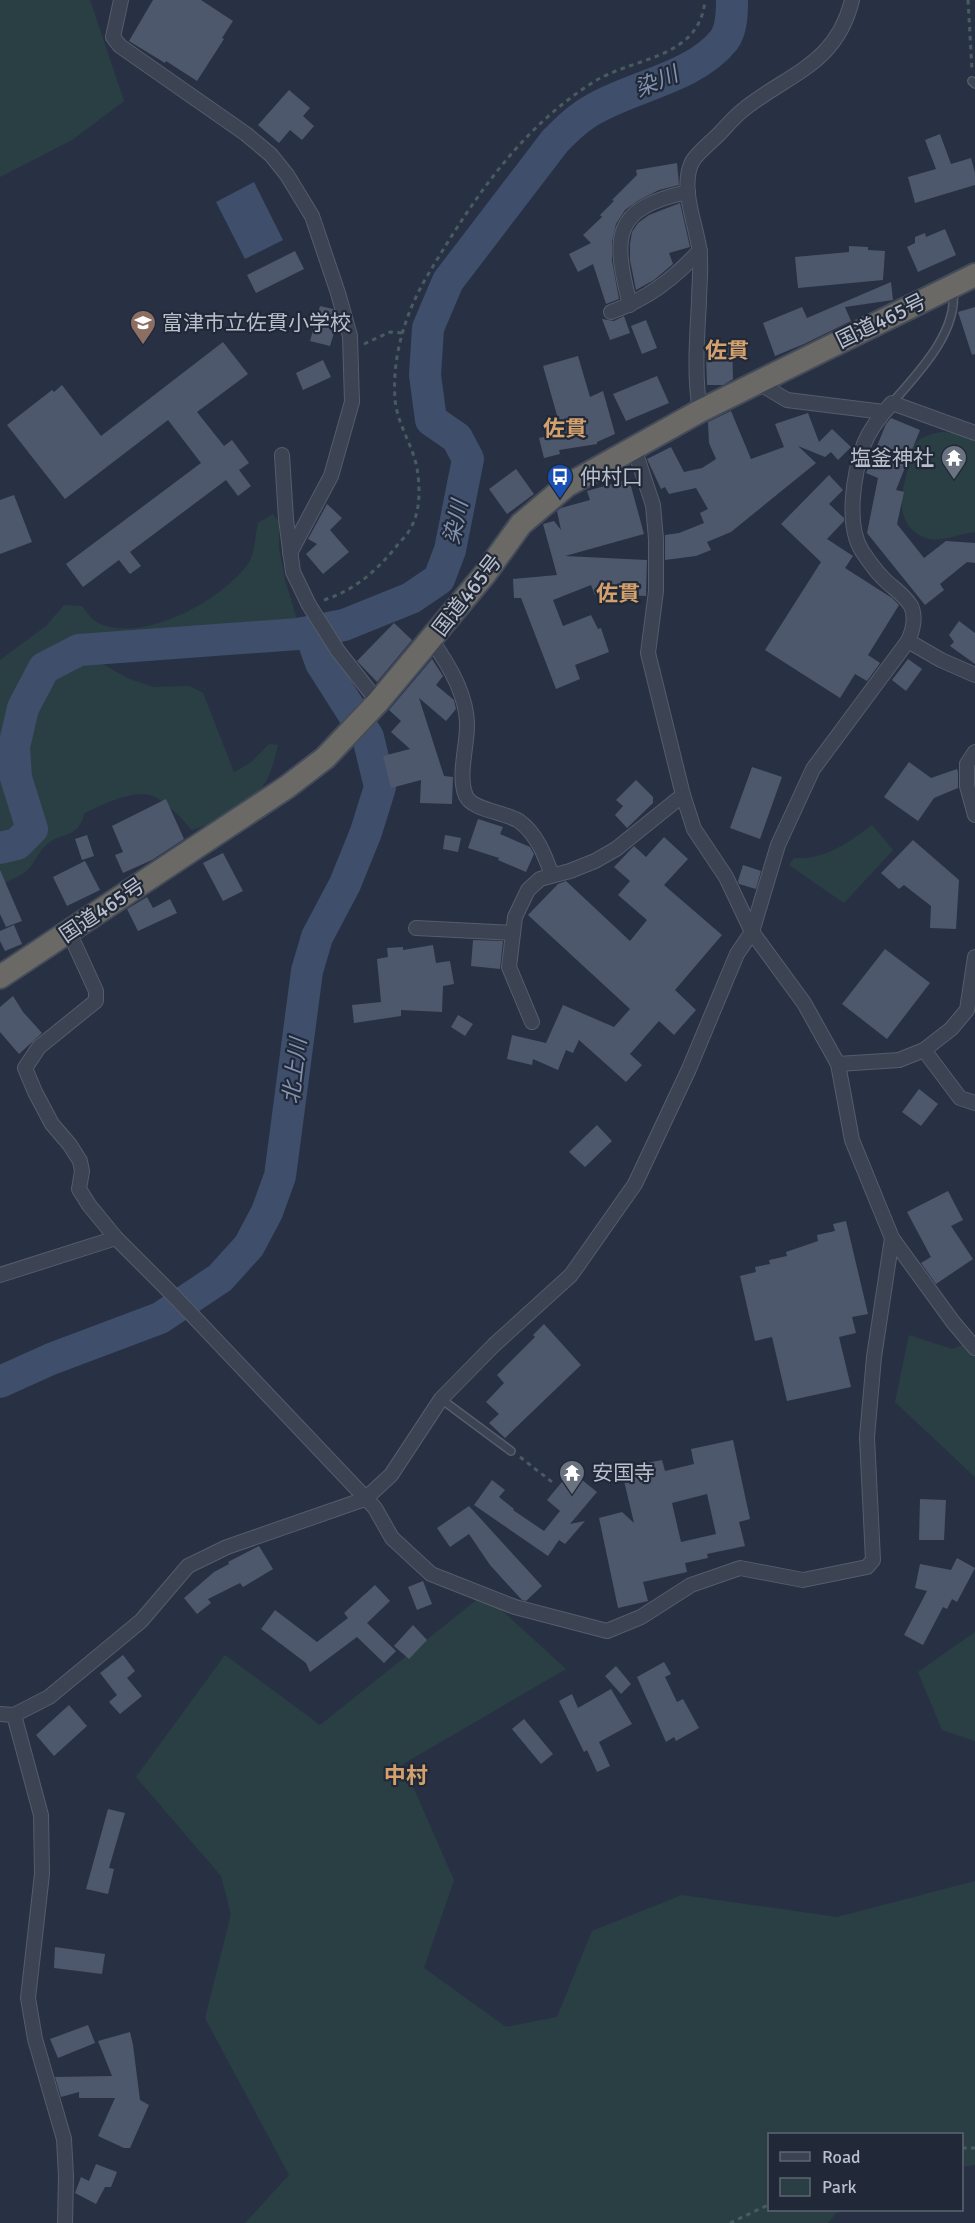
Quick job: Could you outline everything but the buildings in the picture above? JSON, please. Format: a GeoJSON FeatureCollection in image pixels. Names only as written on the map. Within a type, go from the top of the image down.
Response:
{"type":"FeatureCollection","features":[{"type":"Feature","properties":{"kind":"highway","name":"国道465号"},"geometry":{"type":"LineString","coordinates":[[0,978],[287,787],[325,758],[431,640],[485,574],[520,524],[566,486],[700,411],[975,274]]}},
{"type":"Feature","properties":{"kind":"street"},"geometry":{"type":"LineString","coordinates":[[121,0],[113,36],[120,46],[246,134],[271,155],[287,175],[312,216],[338,293],[350,336],[352,402],[331,476],[290,553]]}},
{"type":"Feature","properties":{"kind":"street"},"geometry":{"type":"LineString","coordinates":[[700,411],[696,386],[702,275],[700,250],[688,192],[689,172],[693,160],[742,110],[813,63],[829,49],[847,20],[852,0]]}},
{"type":"Feature","properties":{"kind":"street"},"geometry":{"type":"LineString","coordinates":[[630,305],[619,249],[621,232],[637,212],[649,202],[688,192]]}},
{"type":"Feature","properties":{"kind":"street"},"geometry":{"type":"LineString","coordinates":[[610,312],[655,292],[680,272],[700,250]]}},
{"type":"Feature","properties":{"kind":"street"},"geometry":{"type":"LineString","coordinates":[[757,382],[787,400],[888,407],[975,433]]}},
{"type":"Feature","properties":{"kind":"street"},"geometry":{"type":"LineString","coordinates":[[65,2223],[64,2139],[38,2051],[28,1998],[42,1874],[41,1815],[7,1714],[49,1697],[141,1622],[188,1566],[227,1547],[365,1499],[391,1475],[441,1399],[494,1345],[571,1275],[635,1184],[689,1069],[737,954],[752,932],[778,845],[813,769],[908,641],[913,630],[911,607],[904,596],[882,577],[860,549],[854,530],[852,510],[858,466],[864,443],[888,407]]}},
{"type":"Feature","properties":{"kind":"street"},"geometry":{"type":"LineString","coordinates":[[634,448],[653,506],[656,539],[656,591],[648,653],[683,795],[694,829],[726,877],[752,932],[804,1003],[838,1064],[852,1140],[892,1238],[953,1322],[975,1348]]}},
{"type":"Feature","properties":{"kind":"street"},"geometry":{"type":"LineString","coordinates":[[282,455],[292,572],[309,605],[373,707]]}},
{"type":"Feature","properties":{"kind":"street"},"geometry":{"type":"LineString","coordinates":[[431,640],[444,657],[452,673],[465,710],[468,725],[463,784],[466,795],[471,804],[518,821],[532,834],[543,852],[552,875]]}},
{"type":"Feature","properties":{"kind":"street"},"geometry":{"type":"LineString","coordinates":[[908,641],[941,660],[975,675]]}},
{"type":"Feature","properties":{"kind":"street"},"geometry":{"type":"LineString","coordinates":[[975,752],[967,764],[967,786],[975,815]]}},
{"type":"Feature","properties":{"kind":"street"},"geometry":{"type":"LineString","coordinates":[[532,1022],[509,968],[515,917],[528,891],[540,879],[596,861],[616,849],[683,795]]}},
{"type":"Feature","properties":{"kind":"street"},"geometry":{"type":"LineString","coordinates":[[416,928],[513,933]]}},
{"type":"Feature","properties":{"kind":"street"},"geometry":{"type":"LineString","coordinates":[[69,932],[96,991],[96,1001],[39,1047],[25,1068],[52,1124],[80,1161],[82,1181],[79,1189],[116,1238],[375,1508],[392,1538],[431,1574],[515,1607],[606,1631],[641,1617],[691,1585],[740,1568],[803,1580],[867,1567],[873,1560],[867,1437],[874,1357],[892,1238]]}},
{"type":"Feature","properties":{"kind":"street"},"geometry":{"type":"LineString","coordinates":[[838,1064],[899,1060],[924,1050],[951,1029],[967,1010],[975,957]]}},
{"type":"Feature","properties":{"kind":"street"},"geometry":{"type":"LineString","coordinates":[[924,1050],[960,1098],[975,1103]]}},
{"type":"Feature","properties":{"kind":"street"},"geometry":{"type":"LineString","coordinates":[[0,1275],[116,1238]]}},
{"type":"Feature","properties":{"kind":"lane"},"geometry":{"type":"LineString","coordinates":[[888,407],[927,363],[951,320],[954,302],[952,286]]}},
{"type":"Feature","properties":{"kind":"lane"},"geometry":{"type":"LineString","coordinates":[[441,1399],[511,1451]]}},
{"type":"Feature","properties":{"kind":"path"},"geometry":{"type":"LineString","coordinates":[[309,605],[356,586],[372,573],[411,529],[420,492],[416,466],[399,422],[394,396],[402,333],[415,298],[449,241],[493,175],[520,144],[558,108],[594,81],[680,46],[693,32],[704,13],[705,0]]}},
{"type":"Feature","properties":{"kind":"path"},"geometry":{"type":"LineString","coordinates":[[968,0],[974,83]]}},
{"type":"Feature","properties":{"kind":"path"},"geometry":{"type":"LineString","coordinates":[[350,350],[390,332],[402,333]]}},
{"type":"Feature","properties":{"kind":"path"},"geometry":{"type":"LineString","coordinates":[[511,1451],[552,1482]]}},
{"type":"Feature","properties":{"kind":"path"},"geometry":{"type":"LineString","coordinates":[[730,2223],[768,2205]]}},
{"type":"Feature","properties":{"kind":"green space"},"geometry":{"type":"Polygon","coordinates":[[[0,0],[90,0],[124,101],[72,140],[0,177],[0,0]]]}},
{"type":"Feature","properties":{"kind":"green space"},"geometry":{"type":"Polygon","coordinates":[[[941,432],[959,433],[975,438],[975,532],[934,539],[921,536],[906,522],[902,495],[916,443],[924,437],[941,432]]]}},
{"type":"Feature","properties":{"kind":"green space"},"geometry":{"type":"Polygon","coordinates":[[[273,514],[279,522],[279,548],[285,580],[297,619],[289,634],[181,656],[99,662],[127,678],[153,687],[189,686],[203,693],[234,772],[250,763],[269,744],[278,745],[270,772],[260,790],[234,812],[192,830],[169,807],[153,796],[137,794],[118,798],[85,813],[78,828],[52,840],[26,871],[0,885],[0,660],[46,626],[64,605],[82,606],[98,623],[116,628],[137,628],[180,615],[201,604],[220,592],[248,564],[258,523],[273,514]]]}},
{"type":"Feature","properties":{"kind":"green space"},"geometry":{"type":"Polygon","coordinates":[[[872,825],[893,850],[844,903],[789,865],[794,858],[815,856],[836,849],[872,825]]]}},
{"type":"Feature","properties":{"kind":"green space"},"geometry":{"type":"Polygon","coordinates":[[[909,1335],[952,1349],[975,1340],[975,1477],[895,1402],[909,1335]]]}},
{"type":"Feature","properties":{"kind":"green space"},"geometry":{"type":"Polygon","coordinates":[[[484,1594],[566,1669],[403,1764],[454,1880],[424,1968],[506,2027],[557,2017],[592,1931],[682,1895],[837,1917],[975,1881],[975,2165],[963,2167],[963,2133],[768,2133],[768,2211],[841,2211],[836,2213],[828,2223],[245,2223],[289,2175],[205,2018],[231,1914],[221,1876],[136,1777],[225,1655],[320,1725],[484,1594]]]}},
{"type":"Feature","properties":{"kind":"green space"},"geometry":{"type":"Polygon","coordinates":[[[975,1632],[975,1741],[942,1730],[918,1672],[975,1632]]]}},
{"type":"Feature","properties":{"kind":"water"},"geometry":{"type":"Polygon","coordinates":[[[254,182],[283,240],[245,259],[216,202],[254,182]]]}},
{"type":"Feature","properties":{"kind":"waterway","name":"染川"},"geometry":{"type":"LineString","coordinates":[[0,848],[17,844],[32,829],[16,778],[14,747],[23,708],[44,668],[79,650],[298,634],[344,625],[411,598],[439,579],[450,550],[468,459],[457,438],[431,420],[425,375],[428,328],[448,281],[555,141],[578,119],[594,109],[680,72],[712,53],[729,31],[732,0]]}},
{"type":"Feature","properties":{"kind":"waterway","name":"北上川"},"geometry":{"type":"LineString","coordinates":[[0,1382],[51,1359],[160,1318],[220,1278],[249,1246],[267,1212],[280,1176],[307,971],[317,937],[345,884],[366,832],[380,787],[368,737],[321,663],[310,632]]}},
{"type":"Feature","properties":{"kind":"place","name":"富津市立佐貫小学校"},"geometry":{"type":"Point","coordinates":[143,346]}},
{"type":"Feature","properties":{"kind":"place","name":"塩釜神社"},"geometry":{"type":"Point","coordinates":[954,481]}},
{"type":"Feature","properties":{"kind":"place","name":"仲村口"},"geometry":{"type":"Point","coordinates":[560,500]}},
{"type":"Feature","properties":{"kind":"place","name":"安国寺"},"geometry":{"type":"Point","coordinates":[572,1496]}},
{"type":"Feature","properties":{"kind":"district","name":"佐貫"},"geometry":{"type":"Point","coordinates":[727,350]}},
{"type":"Feature","properties":{"kind":"district","name":"佐貫"},"geometry":{"type":"Point","coordinates":[565,428]}},
{"type":"Feature","properties":{"kind":"district","name":"佐貫"},"geometry":{"type":"Point","coordinates":[618,593]}},
{"type":"Feature","properties":{"kind":"district","name":"中村"},"geometry":{"type":"Point","coordinates":[406,1775]}}]}
